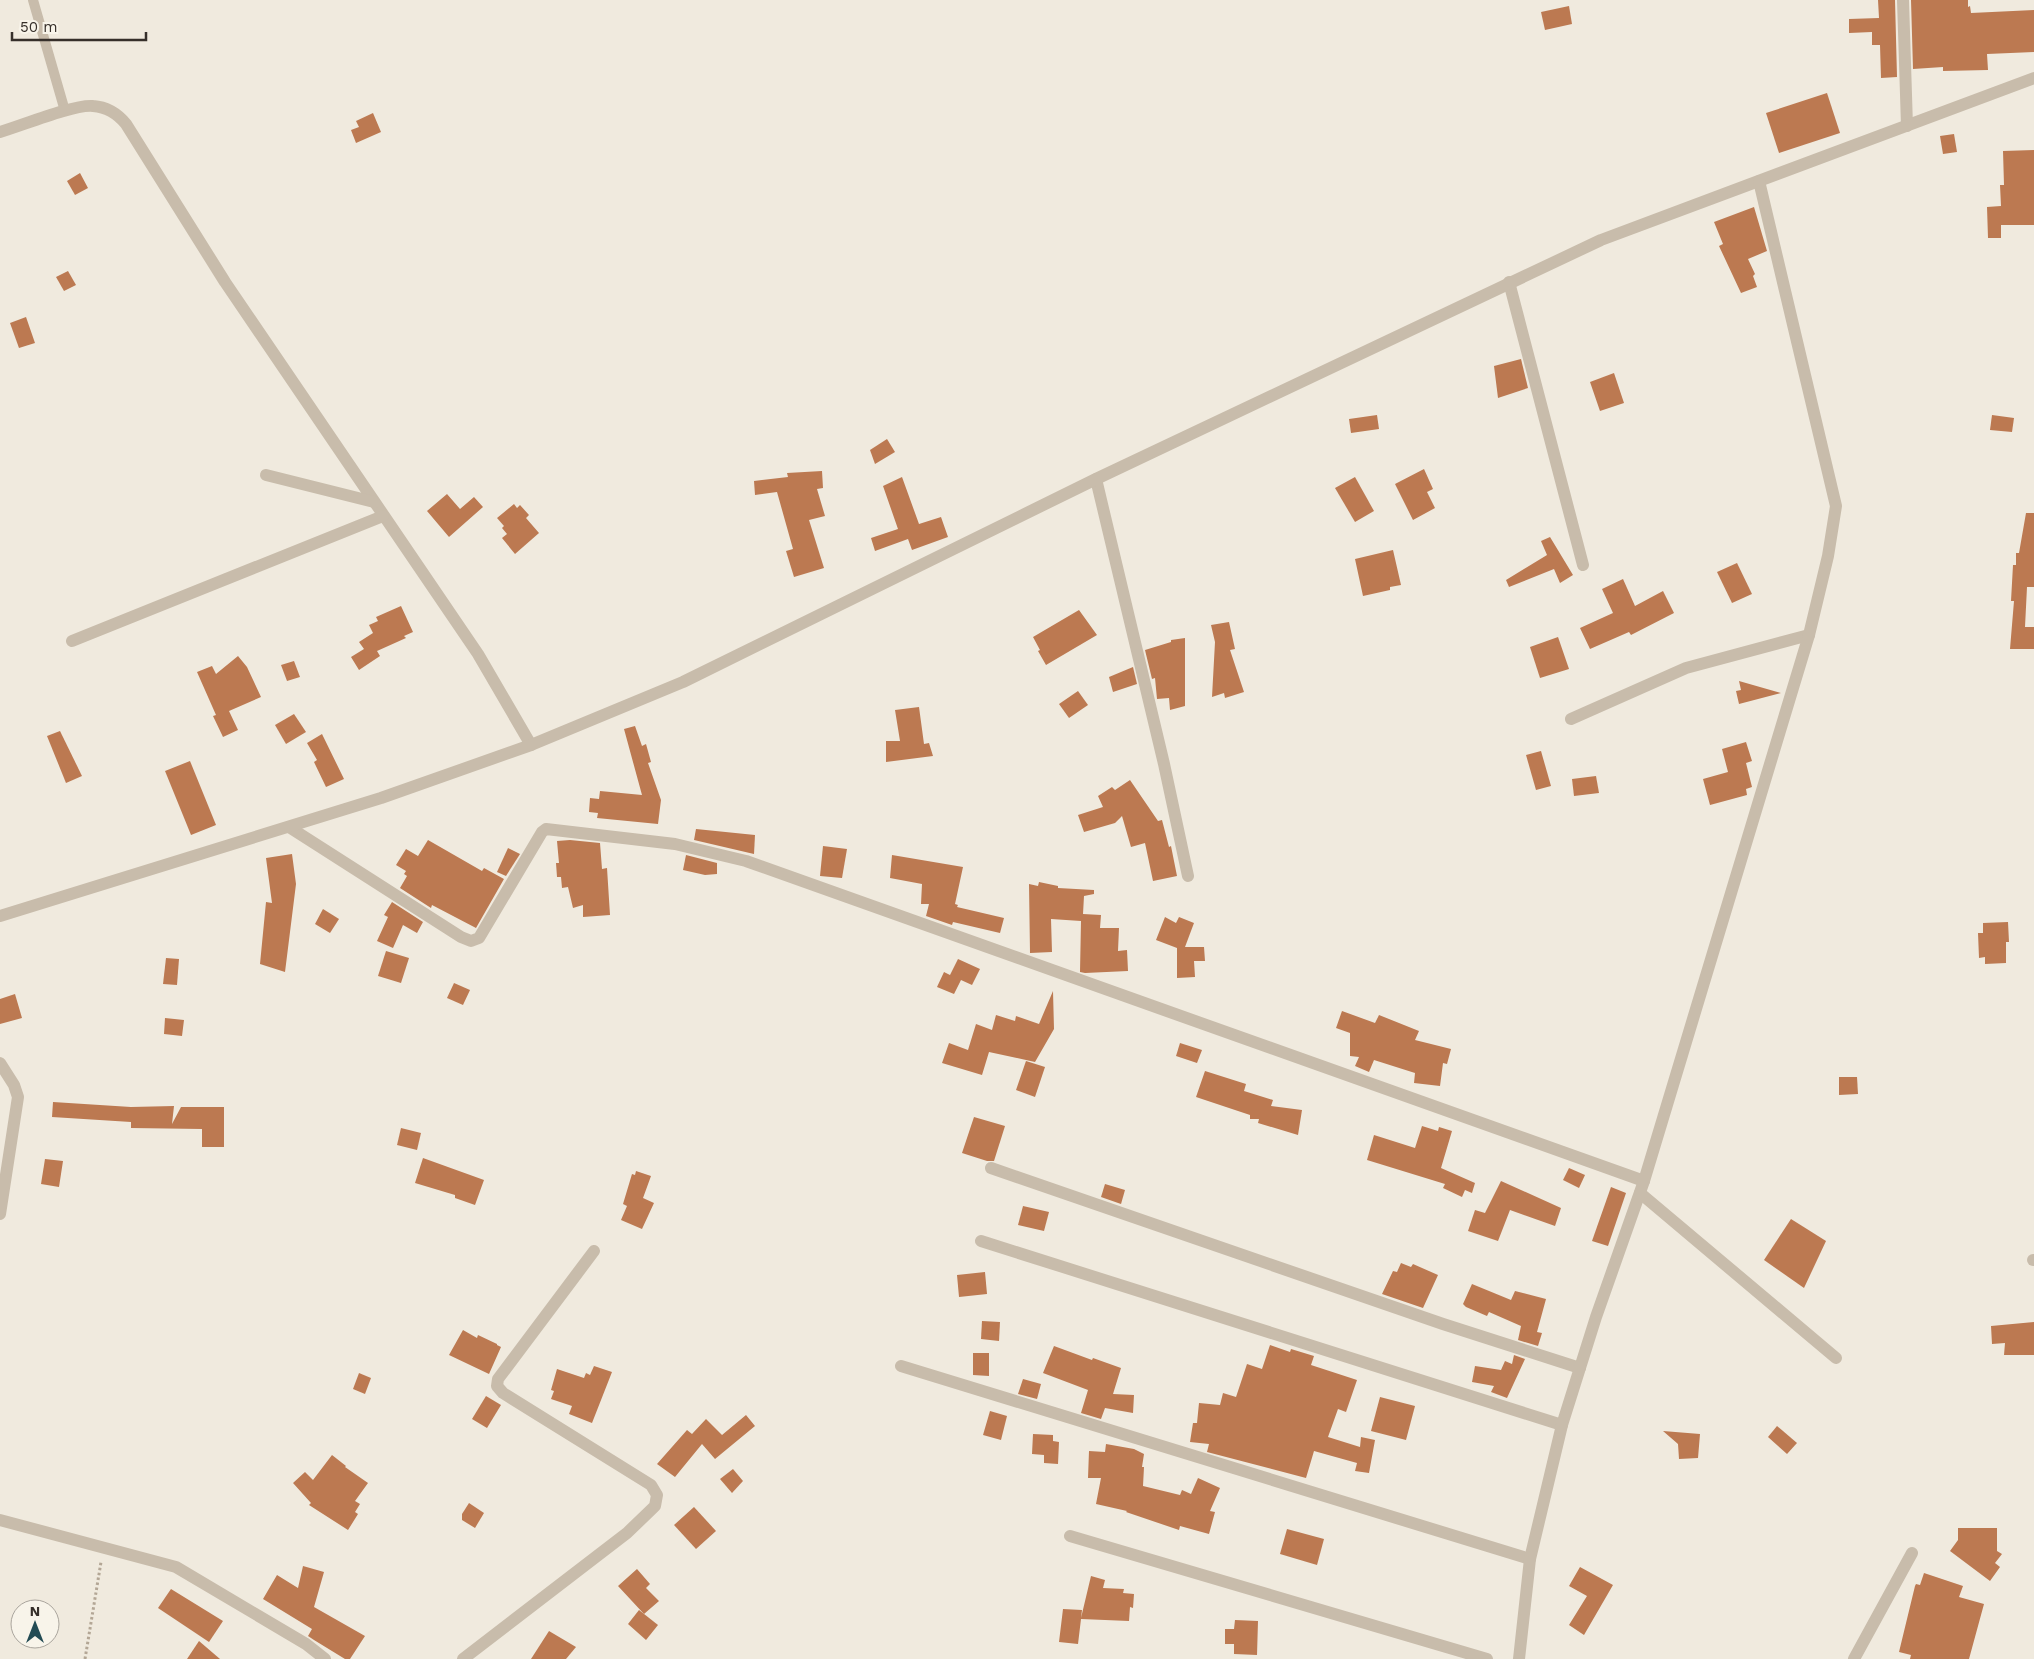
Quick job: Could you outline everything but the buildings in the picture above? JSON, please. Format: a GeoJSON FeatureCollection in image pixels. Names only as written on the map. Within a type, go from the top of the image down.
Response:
{"type":"FeatureCollection","features":[{"type":"Feature","properties":{"kind":"street"},"geometry":{"type":"LineString","coordinates":[[1903,0],[1907,126]]}},
{"type":"Feature","properties":{"kind":"street"},"geometry":{"type":"LineString","coordinates":[[0,916],[381,798],[531,745],[684,682],[1096,479],[1601,240],[2034,78]]}},
{"type":"Feature","properties":{"kind":"street"},"geometry":{"type":"LineString","coordinates":[[0,132],[65,111],[91,106],[106,108],[119,115],[225,282],[478,654],[531,745]]}},
{"type":"Feature","properties":{"kind":"street"},"geometry":{"type":"LineString","coordinates":[[1519,1659],[1530,1559],[1562,1425],[1642,1187],[1809,635],[1828,556],[1836,506],[1759,181]]}},
{"type":"Feature","properties":{"kind":"street"},"geometry":{"type":"LineString","coordinates":[[1509,282],[1583,565]]}},
{"type":"Feature","properties":{"kind":"street"},"geometry":{"type":"LineString","coordinates":[[266,475],[374,502]]}},
{"type":"Feature","properties":{"kind":"street"},"geometry":{"type":"LineString","coordinates":[[1096,479],[1164,764],[1188,876]]}},
{"type":"Feature","properties":{"kind":"street"},"geometry":{"type":"LineString","coordinates":[[72,640],[383,516]]}},
{"type":"Feature","properties":{"kind":"street"},"geometry":{"type":"LineString","coordinates":[[1571,719],[1686,668],[1809,635]]}},
{"type":"Feature","properties":{"kind":"street"},"geometry":{"type":"LineString","coordinates":[[288,826],[461,937],[471,940],[479,938],[542,832],[546,829],[674,844],[746,861],[1642,1187],[1836,1358]]}},
{"type":"Feature","properties":{"kind":"street"},"geometry":{"type":"LineString","coordinates":[[0,1063],[14,1085],[18,1097],[0,1214]]}},
{"type":"Feature","properties":{"kind":"street"},"geometry":{"type":"LineString","coordinates":[[991,1168],[1443,1324],[1580,1368]]}},
{"type":"Feature","properties":{"kind":"street"},"geometry":{"type":"LineString","coordinates":[[981,1241],[1562,1425]]}},
{"type":"Feature","properties":{"kind":"street"},"geometry":{"type":"LineString","coordinates":[[462,1659],[627,1533],[656,1506],[657,1495],[651,1485],[503,1393],[498,1386],[498,1378],[594,1251]]}},
{"type":"Feature","properties":{"kind":"street"},"geometry":{"type":"LineString","coordinates":[[901,1366],[1530,1559]]}},
{"type":"Feature","properties":{"kind":"street"},"geometry":{"type":"LineString","coordinates":[[0,1520],[176,1567],[306,1644],[325,1659]]}},
{"type":"Feature","properties":{"kind":"street"},"geometry":{"type":"LineString","coordinates":[[1070,1536],[1487,1659]]}},
{"type":"Feature","properties":{"kind":"street"},"geometry":{"type":"LineString","coordinates":[[1854,1659],[1912,1553]]}},
{"type":"Feature","properties":{"kind":"lane"},"geometry":{"type":"LineString","coordinates":[[33,0],[65,111]]}},
{"type":"Feature","properties":{"kind":"path"},"geometry":{"type":"LineString","coordinates":[[85,1659],[102,1558]]}}]}
